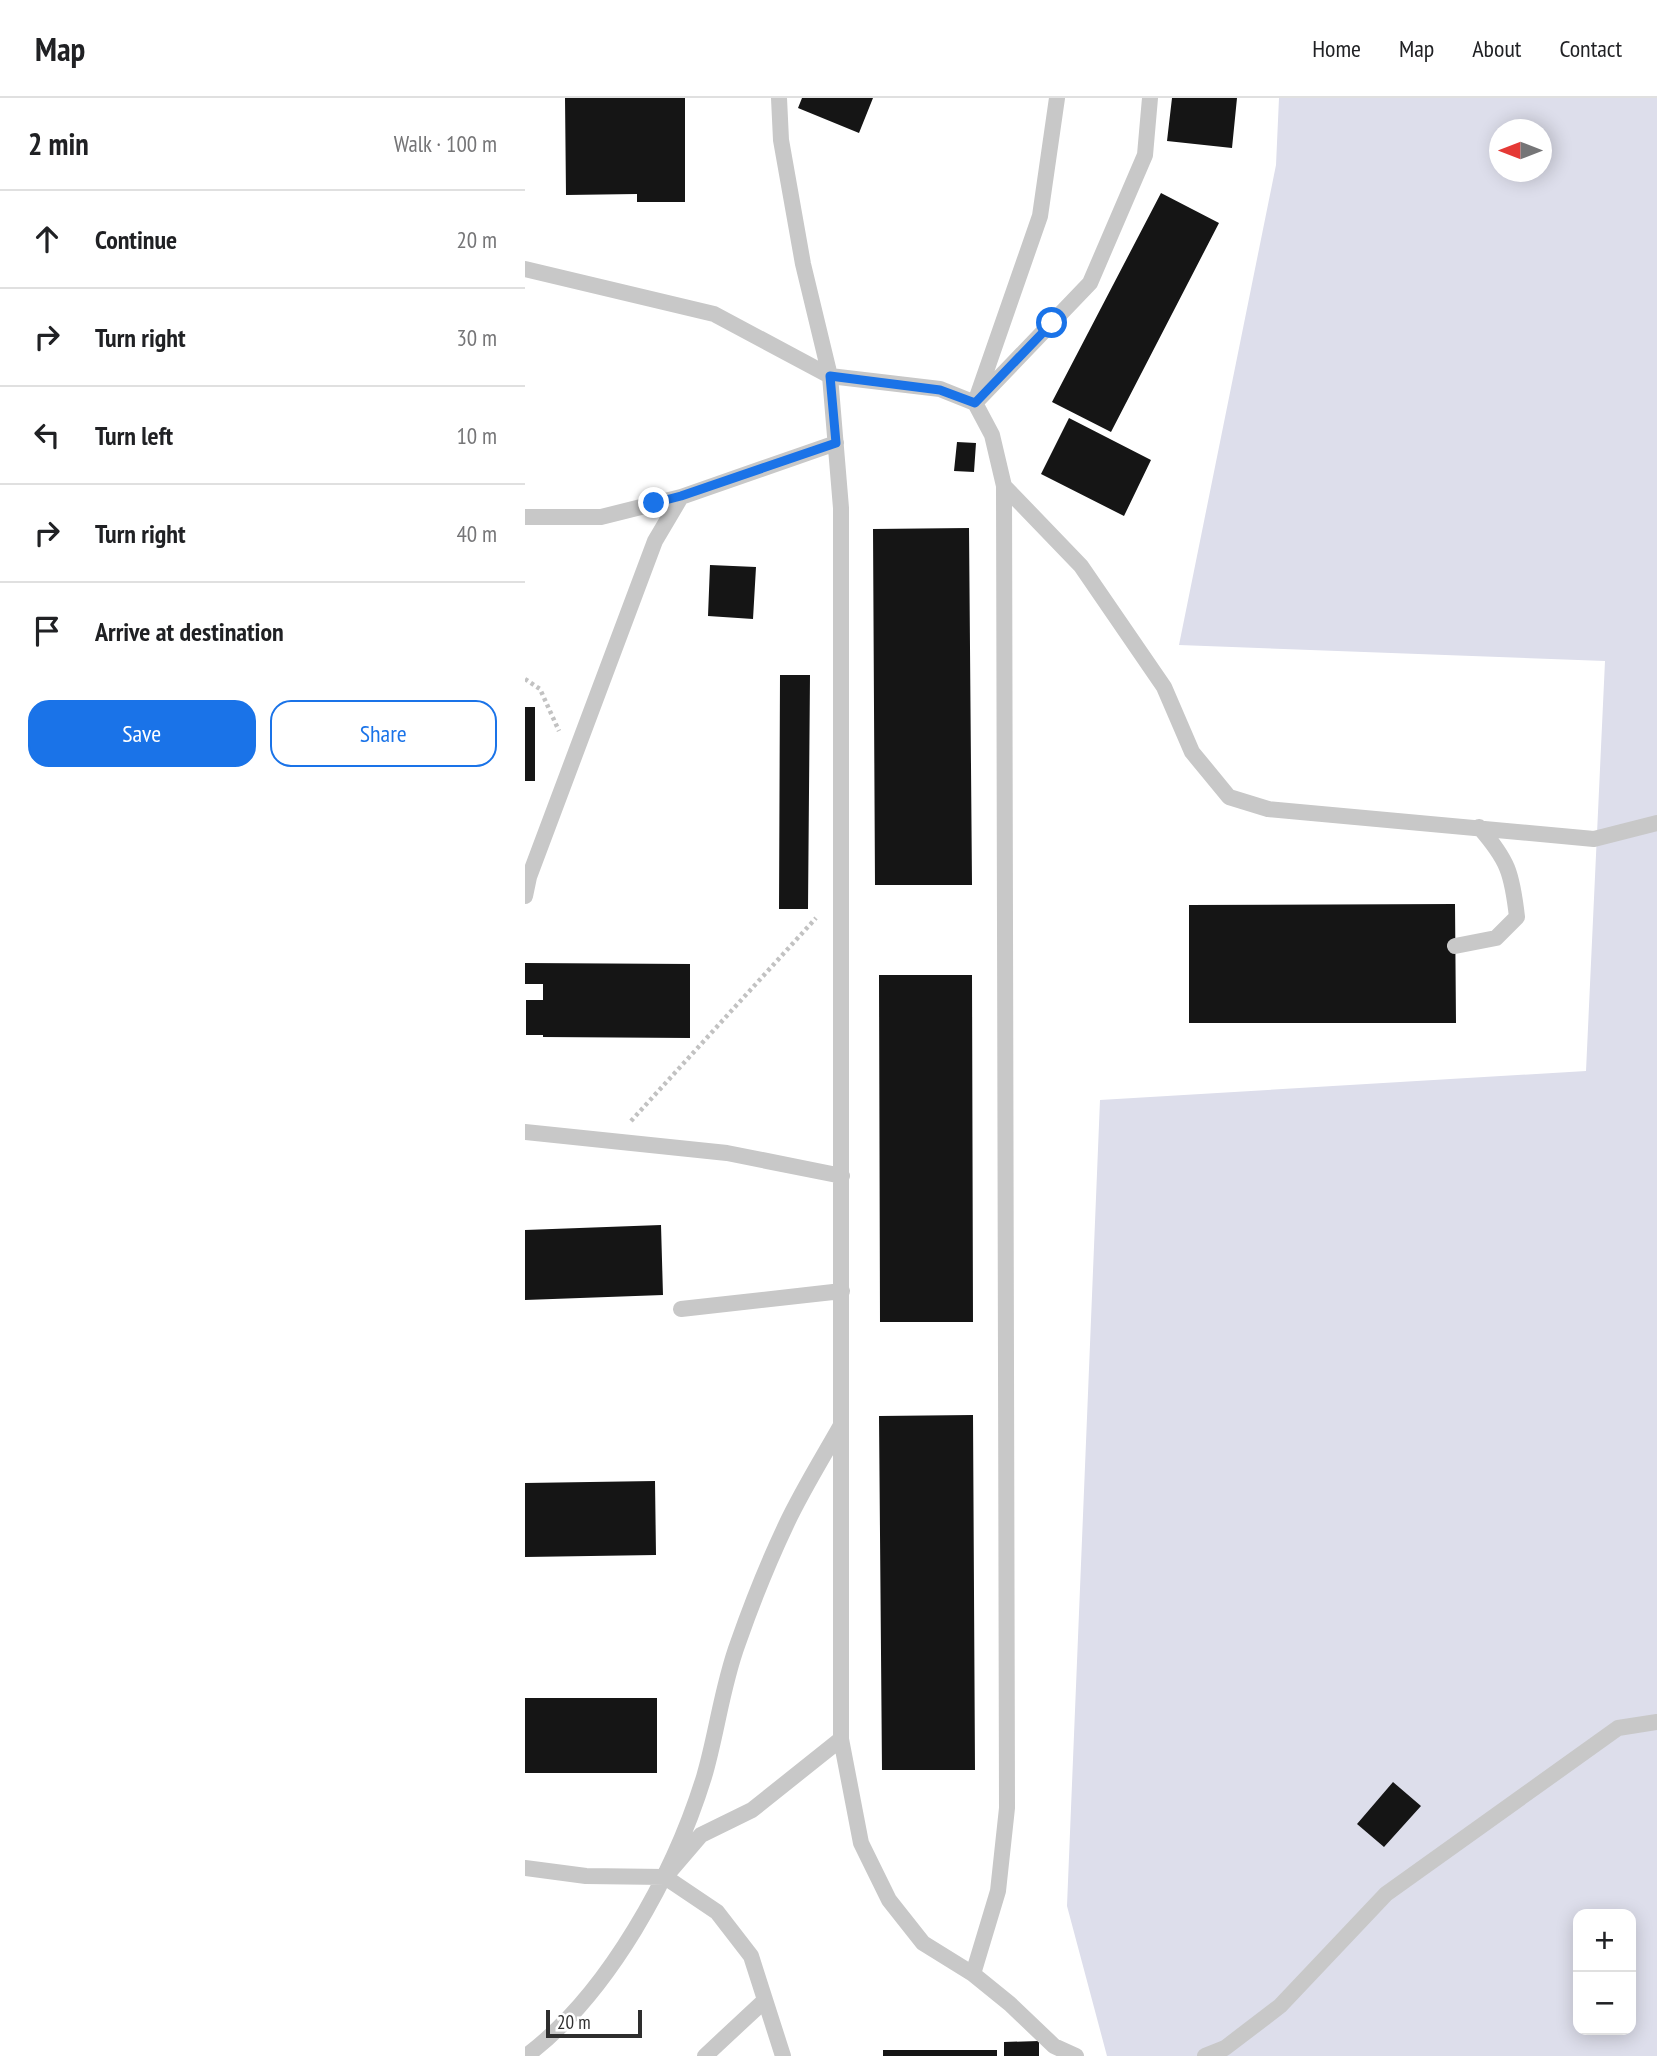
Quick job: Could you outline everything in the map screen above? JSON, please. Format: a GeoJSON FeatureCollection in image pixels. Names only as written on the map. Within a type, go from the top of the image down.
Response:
{"type":"FeatureCollection","features":[{"type":"Feature","properties":{"kind":"lane"},"geometry":{"type":"LineString","coordinates":[[779,98],[781,140],[803,264],[830,376],[841,508],[841,1739],[861,1843],[889,1900],[923,1943],[973,1974],[1010,2004],[1054,2046],[1076,2056]]}},
{"type":"Feature","properties":{"kind":"lane"},"geometry":{"type":"LineString","coordinates":[[975,403],[1040,216],[1057,98]]}},
{"type":"Feature","properties":{"kind":"lane"},"geometry":{"type":"LineString","coordinates":[[975,403],[1090,283],[1145,155],[1150,98]]}},
{"type":"Feature","properties":{"kind":"lane"},"geometry":{"type":"LineString","coordinates":[[525,269],[714,314],[830,376],[940,390],[975,403],[992,435],[1004,486],[1007,1808],[998,1891],[973,1974]]}},
{"type":"Feature","properties":{"kind":"lane"},"geometry":{"type":"LineString","coordinates":[[525,517],[601,517],[681,496],[836,443]]}},
{"type":"Feature","properties":{"kind":"lane"},"geometry":{"type":"LineString","coordinates":[[1004,486],[1081,566],[1164,687],[1192,751],[1229,797],[1268,809],[1594,839],[1657,823]]}},
{"type":"Feature","properties":{"kind":"lane"},"geometry":{"type":"LineString","coordinates":[[525,896],[529,877],[655,541],[681,496]]}},
{"type":"Feature","properties":{"kind":"lane"},"geometry":{"type":"LineString","coordinates":[[1455,946],[1496,938],[1517,917],[1513,882],[1500,851],[1479,827]]}},
{"type":"Feature","properties":{"kind":"lane"},"geometry":{"type":"LineString","coordinates":[[525,1132],[751,1156],[842,1176]]}},
{"type":"Feature","properties":{"kind":"lane"},"geometry":{"type":"LineString","coordinates":[[681,1310],[842,1291]]}},
{"type":"Feature","properties":{"kind":"lane"},"geometry":{"type":"LineString","coordinates":[[665,1877],[703,1778],[737,1646],[787,1523],[842,1425]]}},
{"type":"Feature","properties":{"kind":"lane"},"geometry":{"type":"LineString","coordinates":[[1205,2056],[1225,2048],[1280,2006],[1386,1894],[1618,1728],[1657,1722]]}},
{"type":"Feature","properties":{"kind":"lane"},"geometry":{"type":"LineString","coordinates":[[526,2056],[541,2045],[584,2002],[625,1943],[665,1877],[701,1835],[752,1810],[841,1739]]}},
{"type":"Feature","properties":{"kind":"lane"},"geometry":{"type":"LineString","coordinates":[[525,1868],[586,1876],[665,1877],[717,1912],[751,1956],[783,2056]]}},
{"type":"Feature","properties":{"kind":"lane"},"geometry":{"type":"LineString","coordinates":[[705,2056],[765,2000]]}},
{"type":"Feature","properties":{"kind":"path"},"geometry":{"type":"LineString","coordinates":[[525,679],[540,689],[572,761]]}},
{"type":"Feature","properties":{"kind":"path"},"geometry":{"type":"LineString","coordinates":[[612,1141],[803,931],[842,892]]}},
{"type":"Feature","properties":{"kind":"shaded area"},"geometry":{"type":"Polygon","coordinates":[[[1279,98],[1657,98],[1657,2056],[1107,2056],[1067,1906],[1100,1100],[1586,1071],[1605,661],[1179,645],[1276,165],[1279,98]]]}},
{"type":"Feature","properties":{"kind":"building"},"geometry":{"type":"Polygon","coordinates":[[[565,98],[685,98],[685,202],[637,202],[637,194],[566,195],[565,98]]]}},
{"type":"Feature","properties":{"kind":"building"},"geometry":{"type":"Polygon","coordinates":[[[802,98],[873,98],[859,133],[798,108],[802,98]]]}},
{"type":"Feature","properties":{"kind":"building"},"geometry":{"type":"Polygon","coordinates":[[[1172,98],[1237,98],[1232,148],[1167,141],[1172,98]]]}},
{"type":"Feature","properties":{"kind":"building"},"geometry":{"type":"Polygon","coordinates":[[[1161,193],[1219,223],[1111,432],[1052,402],[1161,193]]]}},
{"type":"Feature","properties":{"kind":"building"},"geometry":{"type":"Polygon","coordinates":[[[1069,418],[1151,460],[1124,516],[1041,474],[1069,418]]]}},
{"type":"Feature","properties":{"kind":"building"},"geometry":{"type":"Polygon","coordinates":[[[957,442],[976,443],[974,472],[954,471],[957,442]]]}},
{"type":"Feature","properties":{"kind":"building"},"geometry":{"type":"Polygon","coordinates":[[[969,528],[972,885],[875,885],[873,529],[969,528]]]}},
{"type":"Feature","properties":{"kind":"building"},"geometry":{"type":"Polygon","coordinates":[[[710,565],[756,567],[753,619],[708,616],[710,565]]]}},
{"type":"Feature","properties":{"kind":"building"},"geometry":{"type":"Polygon","coordinates":[[[780,675],[810,675],[808,909],[779,909],[780,675]]]}},
{"type":"Feature","properties":{"kind":"building"},"geometry":{"type":"Polygon","coordinates":[[[525,707],[535,707],[535,781],[525,781],[525,707]]]}},
{"type":"Feature","properties":{"kind":"building"},"geometry":{"type":"Polygon","coordinates":[[[1455,904],[1456,1023],[1189,1023],[1189,905],[1455,904]]]}},
{"type":"Feature","properties":{"kind":"building"},"geometry":{"type":"Polygon","coordinates":[[[525,963],[690,964],[690,1038],[526,1035],[526,1000],[543,1000],[543,984],[525,984],[525,963]]]}},
{"type":"Feature","properties":{"kind":"building"},"geometry":{"type":"Polygon","coordinates":[[[879,975],[972,975],[973,1322],[880,1322],[879,975]]]}},
{"type":"Feature","properties":{"kind":"building"},"geometry":{"type":"Polygon","coordinates":[[[661,1225],[663,1295],[525,1300],[525,1230],[661,1225]]]}},
{"type":"Feature","properties":{"kind":"building"},"geometry":{"type":"Polygon","coordinates":[[[973,1415],[975,1770],[882,1770],[879,1416],[973,1415]]]}},
{"type":"Feature","properties":{"kind":"building"},"geometry":{"type":"Polygon","coordinates":[[[655,1481],[656,1555],[525,1557],[525,1483],[655,1481]]]}},
{"type":"Feature","properties":{"kind":"building"},"geometry":{"type":"Polygon","coordinates":[[[525,1698],[657,1698],[657,1773],[525,1773],[525,1698]]]}},
{"type":"Feature","properties":{"kind":"building"},"geometry":{"type":"Polygon","coordinates":[[[1393,1782],[1421,1806],[1384,1847],[1357,1824],[1393,1782]]]}},
{"type":"Feature","properties":{"kind":"building"},"geometry":{"type":"Polygon","coordinates":[[[1039,2041],[1039,2056],[1004,2056],[1004,2042],[1039,2041]]]}},
{"type":"Feature","properties":{"kind":"building"},"geometry":{"type":"Polygon","coordinates":[[[883,2050],[997,2050],[997,2056],[883,2056],[883,2050]]]}},
{"type":"Feature","properties":{"kind":"route"},"geometry":{"type":"LineString","coordinates":[[654,503],[836,443],[830,376],[940,390],[975,403],[1052,323]]}}]}
